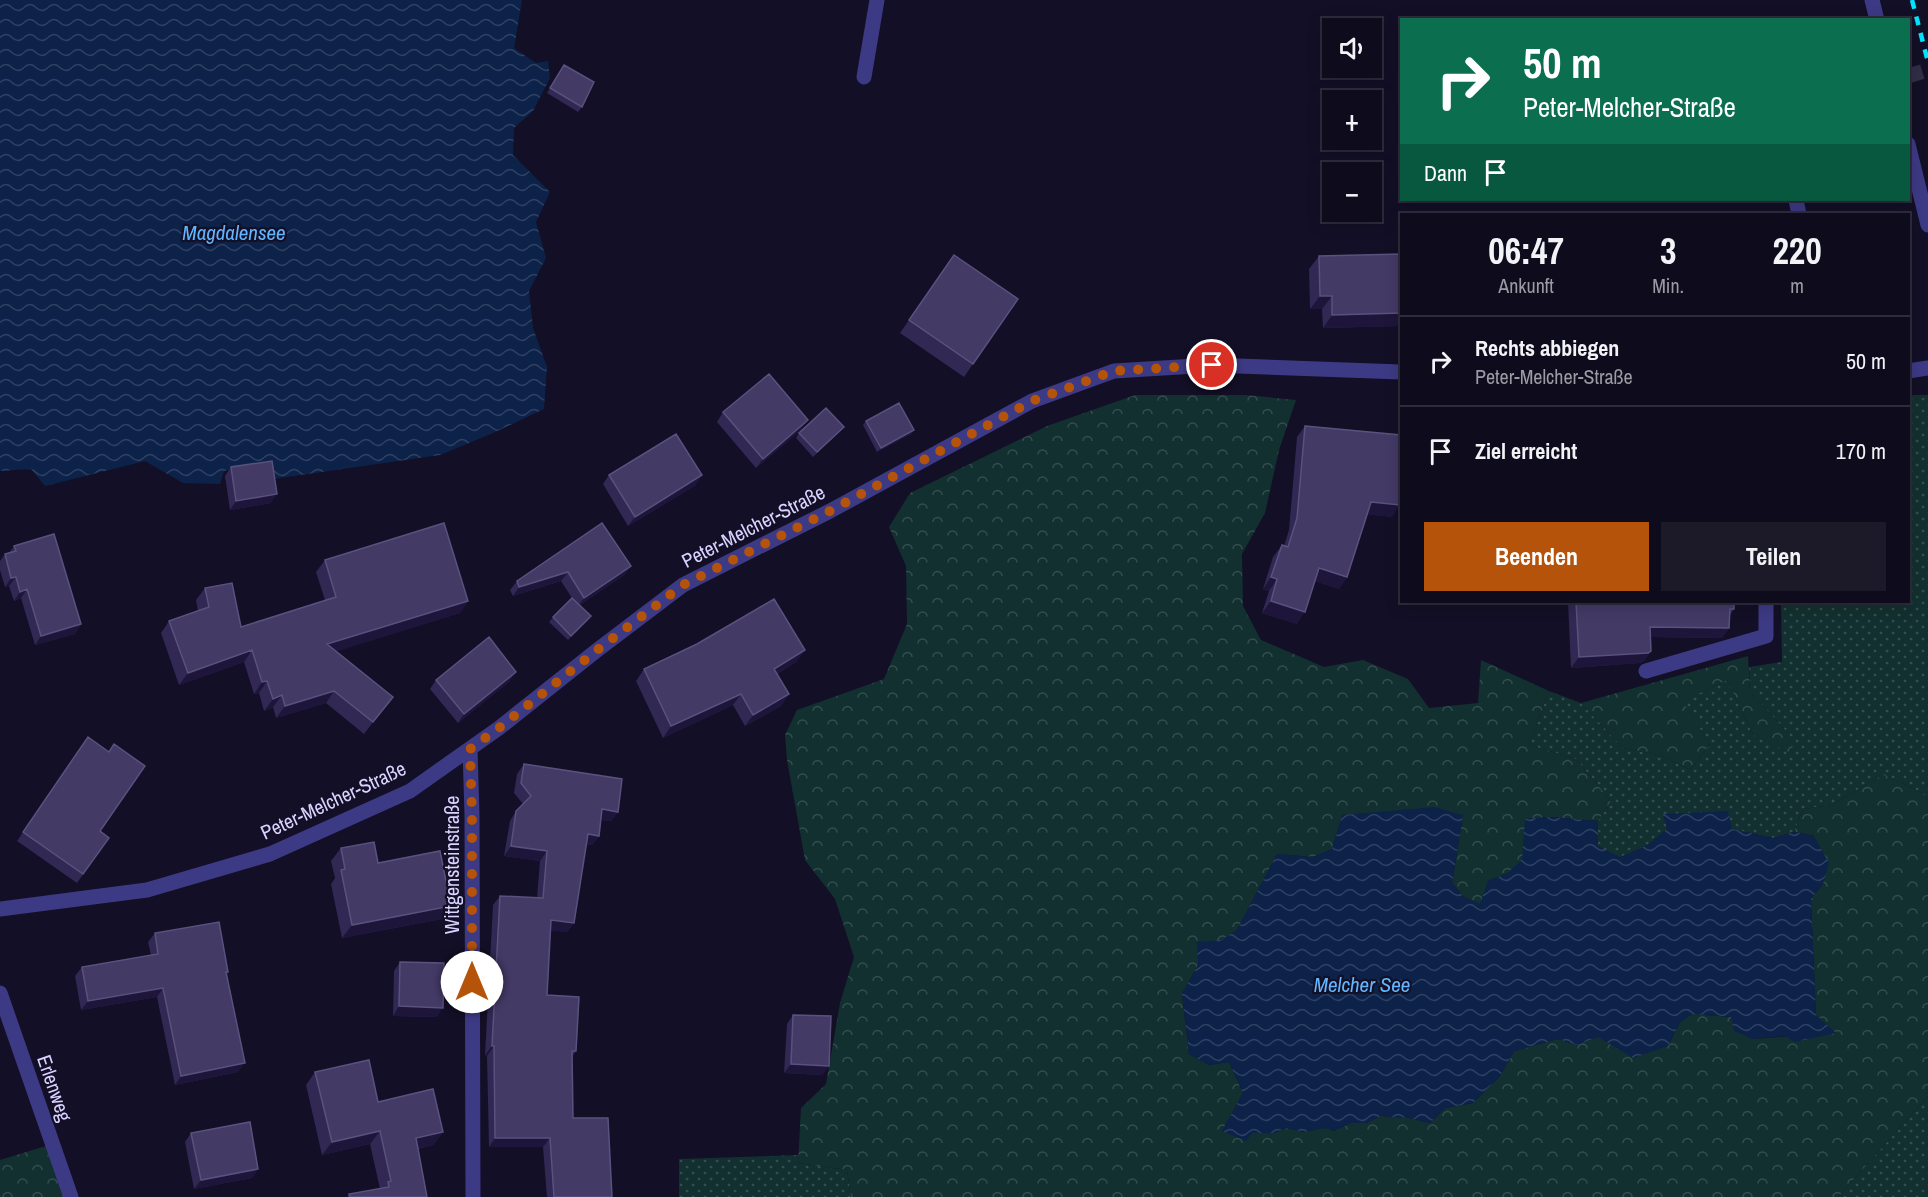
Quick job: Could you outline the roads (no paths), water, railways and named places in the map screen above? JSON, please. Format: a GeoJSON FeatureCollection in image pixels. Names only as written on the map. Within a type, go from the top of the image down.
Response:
{"type":"FeatureCollection","features":[{"type":"Feature","properties":{"kind":"street"},"geometry":{"type":"LineString","coordinates":[[864,77],[877,0]]}},
{"type":"Feature","properties":{"kind":"street"},"geometry":{"type":"LineString","coordinates":[[1872,0],[1876,18]]}},
{"type":"Feature","properties":{"kind":"street"},"geometry":{"type":"LineString","coordinates":[[1910,152],[1928,225]]}},
{"type":"Feature","properties":{"kind":"street","name":"Peter-Melcher-Straße"},"geometry":{"type":"LineString","coordinates":[[0,909],[147,890],[270,854],[410,791],[499,728],[683,585],[830,511],[1032,401],[1114,371],[1212,365],[1400,372]]}},
{"type":"Feature","properties":{"kind":"street"},"geometry":{"type":"LineString","coordinates":[[1910,371],[1928,368]]}},
{"type":"Feature","properties":{"kind":"street"},"geometry":{"type":"LineString","coordinates":[[1646,671],[1766,636],[1766,603]]}},
{"type":"Feature","properties":{"kind":"street","name":"Wittgensteinstraße"},"geometry":{"type":"LineString","coordinates":[[470,749],[473,1197]]}},
{"type":"Feature","properties":{"kind":"street","name":"Erlenweg"},"geometry":{"type":"LineString","coordinates":[[0,993],[71,1197]]}},
{"type":"Feature","properties":{"kind":"water","name":"Magdalensee"},"geometry":{"type":"Polygon","coordinates":[[[0,0],[522,0],[514,48],[536,63],[548,61],[550,78],[533,111],[514,128],[513,155],[550,192],[536,222],[546,258],[529,291],[533,328],[547,367],[544,409],[440,455],[273,479],[268,463],[224,471],[220,484],[183,483],[145,461],[45,486],[31,469],[0,471],[0,0]]]}},
{"type":"Feature","properties":{"kind":"water","name":"Melcher See"},"geometry":{"type":"Polygon","coordinates":[[[1434,807],[1463,815],[1452,883],[1464,897],[1480,904],[1488,881],[1508,873],[1522,859],[1525,819],[1551,817],[1598,821],[1598,846],[1620,857],[1648,845],[1667,829],[1663,814],[1728,811],[1732,829],[1773,838],[1794,832],[1814,836],[1829,863],[1823,884],[1811,899],[1816,1015],[1836,1033],[1795,1042],[1785,1036],[1752,1039],[1734,1031],[1731,1017],[1692,1014],[1680,1022],[1668,1046],[1633,1058],[1598,1037],[1577,1045],[1558,1039],[1514,1051],[1500,1076],[1473,1103],[1445,1108],[1430,1123],[1409,1118],[1381,1116],[1366,1123],[1351,1123],[1334,1131],[1323,1128],[1305,1132],[1286,1128],[1274,1133],[1252,1133],[1246,1141],[1222,1131],[1243,1093],[1229,1062],[1209,1065],[1189,1054],[1182,994],[1198,965],[1197,942],[1221,940],[1237,930],[1277,854],[1313,857],[1332,849],[1342,815],[1434,807]]]}},
{"type":"Feature","properties":{"kind":"tunnel"},"geometry":{"type":"LineString","coordinates":[[1910,75],[1928,70]]}},
{"type":"Feature","properties":{"kind":"railway"},"geometry":{"type":"LineString","coordinates":[[1912,0],[1928,62]]}}]}
